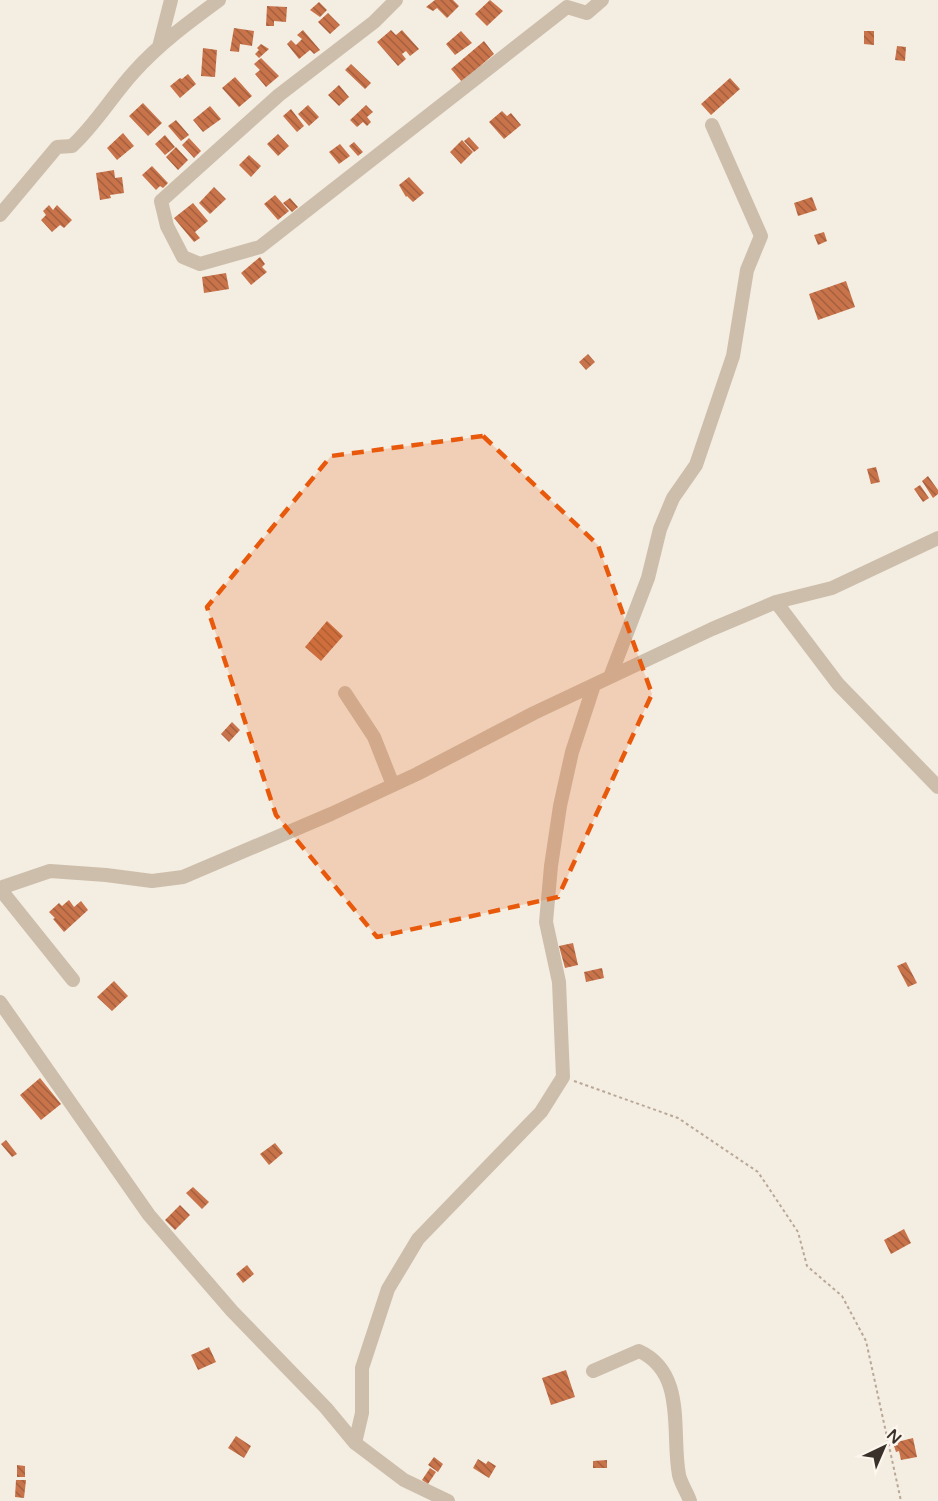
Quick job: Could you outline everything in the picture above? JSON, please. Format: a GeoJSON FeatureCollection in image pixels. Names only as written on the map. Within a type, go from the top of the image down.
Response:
{"type":"FeatureCollection","features":[{"type":"Feature","properties":{"kind":"street"},"geometry":{"type":"LineString","coordinates":[[158,50],[171,0]]}},
{"type":"Feature","properties":{"kind":"street"},"geometry":{"type":"LineString","coordinates":[[0,215],[57,147],[72,146],[86,134],[135,71],[175,32],[219,0]]}},
{"type":"Feature","properties":{"kind":"street"},"geometry":{"type":"LineString","coordinates":[[396,0],[374,22],[279,95],[160,201],[167,226],[183,257],[200,264],[260,247],[566,3],[587,13],[602,0]]}},
{"type":"Feature","properties":{"kind":"street"},"geometry":{"type":"LineString","coordinates":[[610,677],[648,578],[660,529],[673,498],[696,465],[733,356],[747,270],[761,236],[712,125]]}},
{"type":"Feature","properties":{"kind":"street"},"geometry":{"type":"LineString","coordinates":[[74,980],[0,889],[50,871],[152,881],[183,877],[393,785],[534,713],[712,629],[776,602],[832,588],[938,538]]}},
{"type":"Feature","properties":{"kind":"street"},"geometry":{"type":"LineString","coordinates":[[776,602],[838,684],[938,788]]}},
{"type":"Feature","properties":{"kind":"street"},"geometry":{"type":"LineString","coordinates":[[355,1443],[363,1413],[362,1368],[388,1289],[418,1239],[541,1112],[563,1077],[558,982],[546,922],[560,806],[572,752],[594,685]]}},
{"type":"Feature","properties":{"kind":"street"},"geometry":{"type":"LineString","coordinates":[[345,693],[374,737],[393,785]]}},
{"type":"Feature","properties":{"kind":"street"},"geometry":{"type":"LineString","coordinates":[[0,1002],[149,1215],[232,1311],[326,1408],[355,1443],[404,1480],[448,1501]]}},
{"type":"Feature","properties":{"kind":"street"},"geometry":{"type":"LineString","coordinates":[[593,1371],[639,1351],[650,1356],[662,1366],[668,1380],[675,1416],[680,1476],[690,1501]]}},
{"type":"Feature","properties":{"kind":"path"},"geometry":{"type":"LineString","coordinates":[[563,1077],[678,1118],[758,1172],[798,1232],[807,1266],[842,1296],[866,1341],[901,1501]]}},
{"type":"Feature","properties":{"kind":"highlighted area"},"geometry":{"type":"Polygon","coordinates":[[[483,436],[598,545],[652,694],[558,897],[377,937],[276,815],[207,607],[331,456],[483,436]]]}},
{"type":"Feature","properties":{"kind":"building"},"geometry":{"type":"Polygon","coordinates":[[[435,0],[453,0],[459,6],[447,18],[437,8],[433,11],[426,7],[435,0]]]}},
{"type":"Feature","properties":{"kind":"building"},"geometry":{"type":"Polygon","coordinates":[[[490,0],[503,11],[487,26],[475,14],[490,0]]]}},
{"type":"Feature","properties":{"kind":"building"},"geometry":{"type":"Polygon","coordinates":[[[319,2],[327,10],[320,17],[310,10],[319,2]]]}},
{"type":"Feature","properties":{"kind":"building"},"geometry":{"type":"Polygon","coordinates":[[[267,6],[287,7],[286,22],[274,21],[274,26],[266,26],[267,6]]]}},
{"type":"Feature","properties":{"kind":"building"},"geometry":{"type":"Polygon","coordinates":[[[328,13],[340,25],[330,34],[318,22],[328,13]]]}},
{"type":"Feature","properties":{"kind":"building"},"geometry":{"type":"Polygon","coordinates":[[[234,28],[254,31],[252,46],[240,44],[239,52],[230,51],[234,28]]]}},
{"type":"Feature","properties":{"kind":"building"},"geometry":{"type":"Polygon","coordinates":[[[303,30],[320,50],[314,54],[310,50],[299,59],[287,44],[291,40],[296,45],[302,39],[297,35],[303,30]]]}},
{"type":"Feature","properties":{"kind":"building"},"geometry":{"type":"Polygon","coordinates":[[[391,30],[396,35],[402,30],[419,49],[410,56],[406,51],[402,54],[406,59],[398,66],[377,42],[391,30]]]}},
{"type":"Feature","properties":{"kind":"building"},"geometry":{"type":"Polygon","coordinates":[[[461,31],[472,43],[455,55],[446,44],[461,31]]]}},
{"type":"Feature","properties":{"kind":"building"},"geometry":{"type":"Polygon","coordinates":[[[864,31],[874,31],[874,45],[864,44],[864,31]]]}},
{"type":"Feature","properties":{"kind":"building"},"geometry":{"type":"Polygon","coordinates":[[[484,41],[494,54],[462,82],[451,69],[484,41]]]}},
{"type":"Feature","properties":{"kind":"building"},"geometry":{"type":"Polygon","coordinates":[[[261,44],[269,49],[259,58],[255,54],[261,44]]]}},
{"type":"Feature","properties":{"kind":"building"},"geometry":{"type":"Polygon","coordinates":[[[897,46],[906,47],[905,61],[895,60],[897,46]]]}},
{"type":"Feature","properties":{"kind":"building"},"geometry":{"type":"Polygon","coordinates":[[[203,48],[217,50],[215,77],[201,76],[203,48]]]}},
{"type":"Feature","properties":{"kind":"building"},"geometry":{"type":"Polygon","coordinates":[[[261,58],[279,76],[266,87],[255,74],[260,70],[254,64],[261,58]]]}},
{"type":"Feature","properties":{"kind":"building"},"geometry":{"type":"Polygon","coordinates":[[[351,64],[371,83],[365,89],[345,70],[351,64]]]}},
{"type":"Feature","properties":{"kind":"building"},"geometry":{"type":"Polygon","coordinates":[[[188,74],[196,84],[180,98],[170,86],[188,74]]]}},
{"type":"Feature","properties":{"kind":"building"},"geometry":{"type":"Polygon","coordinates":[[[235,77],[252,96],[239,107],[222,88],[235,77]]]}},
{"type":"Feature","properties":{"kind":"building"},"geometry":{"type":"Polygon","coordinates":[[[730,78],[740,89],[711,115],[701,104],[730,78]]]}},
{"type":"Feature","properties":{"kind":"building"},"geometry":{"type":"Polygon","coordinates":[[[339,85],[349,97],[339,106],[328,95],[339,85]]]}},
{"type":"Feature","properties":{"kind":"building"},"geometry":{"type":"Polygon","coordinates":[[[143,103],[162,123],[148,136],[129,116],[143,103]]]}},
{"type":"Feature","properties":{"kind":"building"},"geometry":{"type":"Polygon","coordinates":[[[308,105],[319,117],[309,126],[298,114],[308,105]]]}},
{"type":"Feature","properties":{"kind":"building"},"geometry":{"type":"Polygon","coordinates":[[[366,105],[373,112],[367,117],[371,122],[367,126],[363,122],[357,127],[350,120],[366,105]]]}},
{"type":"Feature","properties":{"kind":"building"},"geometry":{"type":"Polygon","coordinates":[[[210,106],[221,119],[203,132],[193,120],[210,106]]]}},
{"type":"Feature","properties":{"kind":"building"},"geometry":{"type":"Polygon","coordinates":[[[291,109],[304,126],[297,132],[283,116],[291,109]]]}},
{"type":"Feature","properties":{"kind":"building"},"geometry":{"type":"Polygon","coordinates":[[[502,111],[507,116],[511,113],[521,125],[504,139],[489,122],[502,111]]]}},
{"type":"Feature","properties":{"kind":"building"},"geometry":{"type":"Polygon","coordinates":[[[176,120],[189,135],[181,141],[168,126],[176,120]]]}},
{"type":"Feature","properties":{"kind":"building"},"geometry":{"type":"Polygon","coordinates":[[[123,133],[134,146],[117,160],[107,148],[123,133]]]}},
{"type":"Feature","properties":{"kind":"building"},"geometry":{"type":"Polygon","coordinates":[[[278,134],[289,146],[278,156],[267,144],[278,134]]]}},
{"type":"Feature","properties":{"kind":"building"},"geometry":{"type":"Polygon","coordinates":[[[165,135],[175,147],[165,155],[155,144],[165,135]]]}},
{"type":"Feature","properties":{"kind":"building"},"geometry":{"type":"Polygon","coordinates":[[[469,137],[479,148],[474,152],[464,141],[469,137]]]}},
{"type":"Feature","properties":{"kind":"building"},"geometry":{"type":"Polygon","coordinates":[[[189,138],[201,151],[194,158],[182,145],[189,138]]]}},
{"type":"Feature","properties":{"kind":"building"},"geometry":{"type":"Polygon","coordinates":[[[462,140],[473,152],[461,164],[450,152],[462,140]]]}},
{"type":"Feature","properties":{"kind":"building"},"geometry":{"type":"Polygon","coordinates":[[[354,142],[363,152],[358,156],[349,146],[354,142]]]}},
{"type":"Feature","properties":{"kind":"building"},"geometry":{"type":"Polygon","coordinates":[[[340,144],[350,156],[339,164],[329,152],[340,144]]]}},
{"type":"Feature","properties":{"kind":"building"},"geometry":{"type":"Polygon","coordinates":[[[176,147],[188,160],[178,170],[166,157],[176,147]]]}},
{"type":"Feature","properties":{"kind":"building"},"geometry":{"type":"Polygon","coordinates":[[[249,155],[261,166],[251,177],[239,165],[249,155]]]}},
{"type":"Feature","properties":{"kind":"building"},"geometry":{"type":"Polygon","coordinates":[[[152,166],[168,183],[163,188],[160,186],[156,190],[142,175],[152,166]]]}},
{"type":"Feature","properties":{"kind":"building"},"geometry":{"type":"Polygon","coordinates":[[[114,170],[115,178],[122,177],[124,193],[110,195],[111,198],[100,200],[96,173],[114,170]]]}},
{"type":"Feature","properties":{"kind":"building"},"geometry":{"type":"Polygon","coordinates":[[[409,177],[424,193],[413,202],[406,197],[399,185],[409,177]]]}},
{"type":"Feature","properties":{"kind":"building"},"geometry":{"type":"Polygon","coordinates":[[[214,187],[226,199],[210,214],[199,203],[214,187]]]}},
{"type":"Feature","properties":{"kind":"building"},"geometry":{"type":"Polygon","coordinates":[[[275,195],[289,211],[278,220],[264,204],[275,195]]]}},
{"type":"Feature","properties":{"kind":"building"},"geometry":{"type":"Polygon","coordinates":[[[812,197],[817,210],[798,216],[794,203],[812,197]]]}},
{"type":"Feature","properties":{"kind":"building"},"geometry":{"type":"Polygon","coordinates":[[[290,198],[298,207],[292,212],[283,203],[290,198]]]}},
{"type":"Feature","properties":{"kind":"building"},"geometry":{"type":"Polygon","coordinates":[[[193,203],[208,221],[195,232],[200,238],[194,242],[174,218],[193,203]]]}},
{"type":"Feature","properties":{"kind":"building"},"geometry":{"type":"Polygon","coordinates":[[[49,205],[53,210],[57,205],[72,220],[64,228],[60,225],[52,232],[41,220],[46,215],[43,211],[49,205]]]}},
{"type":"Feature","properties":{"kind":"building"},"geometry":{"type":"Polygon","coordinates":[[[824,232],[827,241],[818,245],[814,235],[824,232]]]}},
{"type":"Feature","properties":{"kind":"building"},"geometry":{"type":"Polygon","coordinates":[[[260,257],[265,264],[262,267],[267,272],[251,285],[241,273],[260,257]]]}},
{"type":"Feature","properties":{"kind":"building"},"geometry":{"type":"Polygon","coordinates":[[[226,273],[229,289],[204,293],[202,277],[226,273]]]}},
{"type":"Feature","properties":{"kind":"building"},"geometry":{"type":"Polygon","coordinates":[[[846,281],[855,307],[818,320],[809,294],[846,281]]]}},
{"type":"Feature","properties":{"kind":"building"},"geometry":{"type":"Polygon","coordinates":[[[588,354],[595,362],[586,370],[579,362],[588,354]]]}},
{"type":"Feature","properties":{"kind":"building"},"geometry":{"type":"Polygon","coordinates":[[[876,467],[880,482],[871,484],[867,469],[876,467]]]}},
{"type":"Feature","properties":{"kind":"building"},"geometry":{"type":"Polygon","coordinates":[[[928,476],[938,490],[938,494],[933,498],[922,481],[928,476]]]}},
{"type":"Feature","properties":{"kind":"building"},"geometry":{"type":"Polygon","coordinates":[[[920,485],[929,498],[923,502],[914,489],[920,485]]]}},
{"type":"Feature","properties":{"kind":"building"},"geometry":{"type":"Polygon","coordinates":[[[327,621],[343,636],[321,661],[305,647],[327,621]]]}},
{"type":"Feature","properties":{"kind":"building"},"geometry":{"type":"Polygon","coordinates":[[[232,722],[240,730],[229,742],[221,734],[232,722]]]}},
{"type":"Feature","properties":{"kind":"building"},"geometry":{"type":"Polygon","coordinates":[[[69,900],[74,907],[81,901],[88,910],[64,932],[49,912],[59,903],[62,906],[69,900]]]}},
{"type":"Feature","properties":{"kind":"building"},"geometry":{"type":"Polygon","coordinates":[[[573,943],[578,965],[565,968],[559,946],[573,943]]]}},
{"type":"Feature","properties":{"kind":"building"},"geometry":{"type":"Polygon","coordinates":[[[906,962],[917,983],[908,987],[897,966],[906,962]]]}},
{"type":"Feature","properties":{"kind":"building"},"geometry":{"type":"Polygon","coordinates":[[[602,968],[604,978],[586,982],[584,972],[602,968]]]}},
{"type":"Feature","properties":{"kind":"building"},"geometry":{"type":"Polygon","coordinates":[[[114,981],[128,996],[112,1011],[97,997],[114,981]]]}},
{"type":"Feature","properties":{"kind":"building"},"geometry":{"type":"Polygon","coordinates":[[[40,1078],[61,1104],[41,1120],[20,1095],[40,1078]]]}},
{"type":"Feature","properties":{"kind":"building"},"geometry":{"type":"Polygon","coordinates":[[[6,1140],[17,1154],[12,1157],[1,1144],[6,1140]]]}},
{"type":"Feature","properties":{"kind":"building"},"geometry":{"type":"Polygon","coordinates":[[[275,1143],[283,1153],[269,1165],[260,1154],[275,1143]]]}},
{"type":"Feature","properties":{"kind":"building"},"geometry":{"type":"Polygon","coordinates":[[[193,1187],[209,1202],[202,1209],[186,1193],[193,1187]]]}},
{"type":"Feature","properties":{"kind":"building"},"geometry":{"type":"Polygon","coordinates":[[[180,1205],[190,1215],[175,1230],[165,1220],[180,1205]]]}},
{"type":"Feature","properties":{"kind":"building"},"geometry":{"type":"Polygon","coordinates":[[[904,1229],[911,1243],[891,1254],[884,1240],[904,1229]]]}},
{"type":"Feature","properties":{"kind":"building"},"geometry":{"type":"Polygon","coordinates":[[[247,1265],[254,1274],[243,1283],[236,1274],[247,1265]]]}},
{"type":"Feature","properties":{"kind":"building"},"geometry":{"type":"Polygon","coordinates":[[[209,1347],[216,1362],[198,1370],[191,1355],[209,1347]]]}},
{"type":"Feature","properties":{"kind":"building"},"geometry":{"type":"Polygon","coordinates":[[[566,1370],[575,1397],[551,1405],[542,1378],[566,1370]]]}},
{"type":"Feature","properties":{"kind":"building"},"geometry":{"type":"Polygon","coordinates":[[[236,1436],[251,1446],[244,1458],[228,1448],[236,1436]]]}},
{"type":"Feature","properties":{"kind":"building"},"geometry":{"type":"Polygon","coordinates":[[[913,1438],[917,1457],[901,1460],[899,1451],[896,1452],[894,1446],[898,1445],[897,1442],[913,1438]]]}},
{"type":"Feature","properties":{"kind":"building"},"geometry":{"type":"Polygon","coordinates":[[[434,1457],[443,1464],[438,1472],[428,1465],[434,1457]]]}},
{"type":"Feature","properties":{"kind":"building"},"geometry":{"type":"Polygon","coordinates":[[[478,1459],[496,1466],[489,1478],[473,1468],[478,1459]]]}},
{"type":"Feature","properties":{"kind":"building"},"geometry":{"type":"Polygon","coordinates":[[[607,1460],[607,1468],[593,1468],[593,1461],[607,1460]]]}},
{"type":"Feature","properties":{"kind":"building"},"geometry":{"type":"Polygon","coordinates":[[[17,1465],[25,1466],[25,1477],[17,1477],[17,1465]]]}},
{"type":"Feature","properties":{"kind":"building"},"geometry":{"type":"Polygon","coordinates":[[[430,1468],[436,1472],[428,1484],[422,1480],[430,1468]]]}},
{"type":"Feature","properties":{"kind":"building"},"geometry":{"type":"Polygon","coordinates":[[[16,1480],[26,1480],[24,1498],[15,1497],[16,1480]]]}}]}
